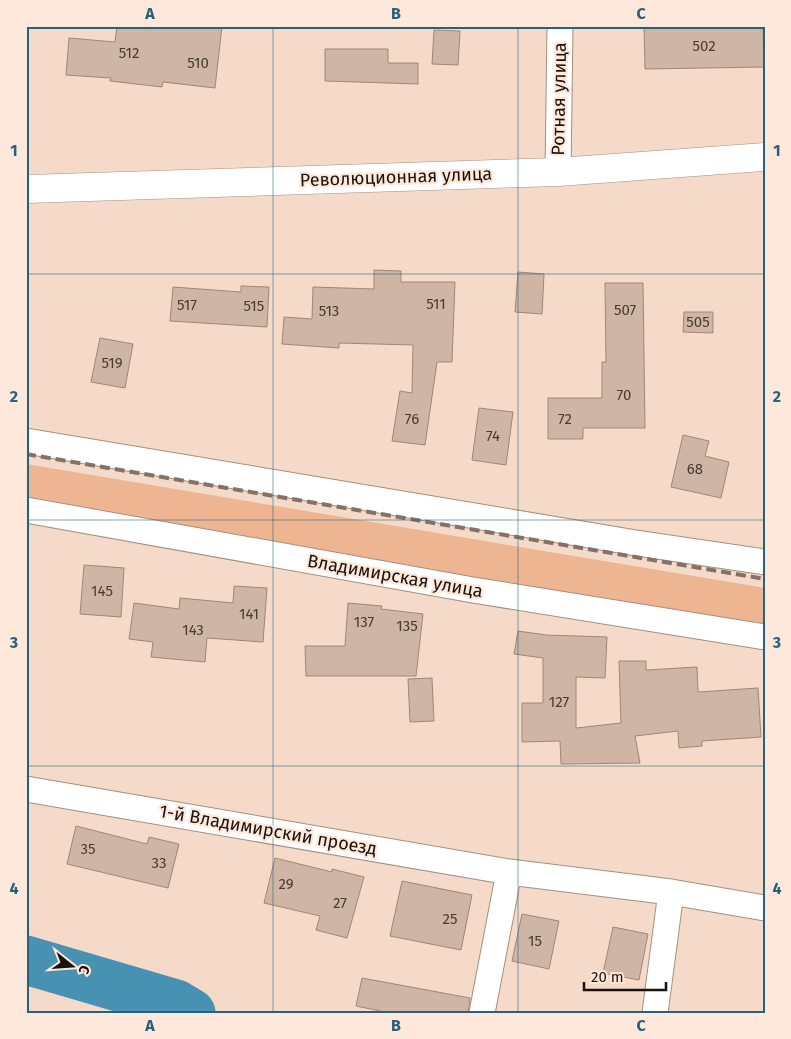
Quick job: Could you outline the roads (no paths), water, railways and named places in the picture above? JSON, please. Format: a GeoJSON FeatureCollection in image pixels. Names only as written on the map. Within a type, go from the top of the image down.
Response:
{"type":"FeatureCollection","features":[{"type":"Feature","properties":{"kind":"street","name":"Ротная улица"},"geometry":{"type":"LineString","coordinates":[[558,172],[560,26]]}},
{"type":"Feature","properties":{"kind":"street","name":"Революционная улица"},"geometry":{"type":"LineString","coordinates":[[26,189],[558,172],[765,157]]}},
{"type":"Feature","properties":{"kind":"street"},"geometry":{"type":"LineString","coordinates":[[26,441],[636,543],[765,562]]}},
{"type":"Feature","properties":{"kind":"street","name":"Владимирская улица"},"geometry":{"type":"LineString","coordinates":[[26,510],[473,590],[765,637]]}},
{"type":"Feature","properties":{"kind":"street","name":"1-й Владимирский проезд"},"geometry":{"type":"LineString","coordinates":[[26,789],[509,872],[671,892],[765,908]]}},
{"type":"Feature","properties":{"kind":"street"},"geometry":{"type":"LineString","coordinates":[[482,1013],[509,872]]}},
{"type":"Feature","properties":{"kind":"street"},"geometry":{"type":"LineString","coordinates":[[655,1013],[671,892]]}},
{"type":"Feature","properties":{"kind":"waterway"},"geometry":{"type":"LineString","coordinates":[[26,960],[176,1004],[191,1013]]}},
{"type":"Feature","properties":{"kind":"railway"},"geometry":{"type":"LineString","coordinates":[[26,454],[765,579]]}}]}
